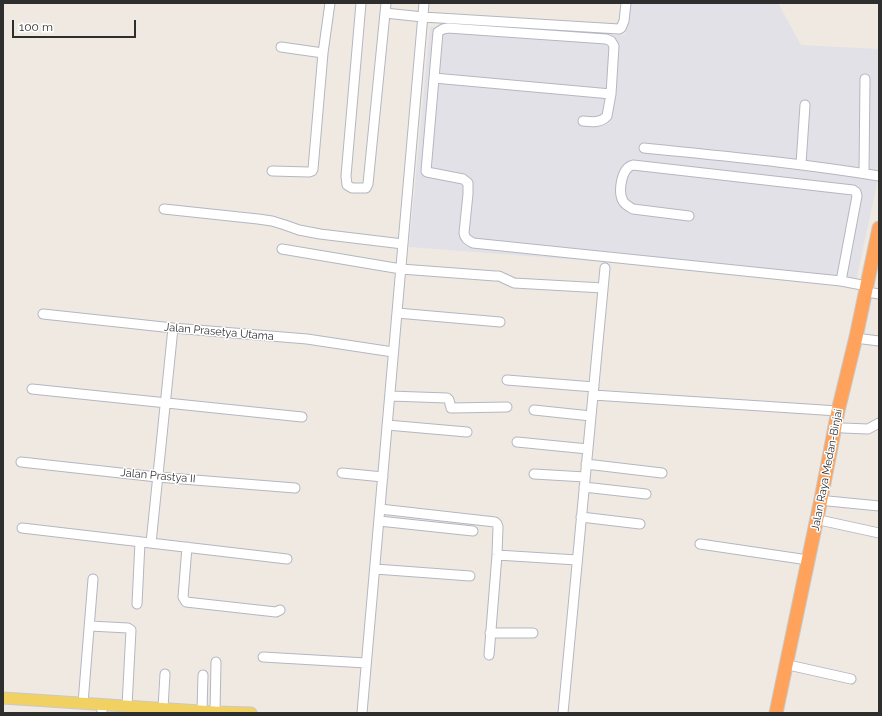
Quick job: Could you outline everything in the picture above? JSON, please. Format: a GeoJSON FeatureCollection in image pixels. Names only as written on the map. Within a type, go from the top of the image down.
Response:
{"type":"FeatureCollection","features":[{"type":"Feature","properties":{"kind":"highway","name":"Jalan Raya Medan-Binjai"},"geometry":{"type":"LineString","coordinates":[[776,713],[838,412],[873,291],[879,228]]}},
{"type":"Feature","properties":{"kind":"highway","name":"Jalan Raya Medan-Binjai"},"geometry":{"type":"LineString","coordinates":[[783,713],[824,521],[845,412],[879,263]]}},
{"type":"Feature","properties":{"kind":"main road"},"geometry":{"type":"LineString","coordinates":[[3,698],[83,703],[102,709],[127,706],[184,711],[251,713]]}},
{"type":"Feature","properties":{"kind":"street"},"geometry":{"type":"LineString","coordinates":[[272,172],[312,171],[323,54],[330,3]]}},
{"type":"Feature","properties":{"kind":"street"},"geometry":{"type":"LineString","coordinates":[[361,3],[346,176],[347,185],[352,188],[366,188],[368,184],[386,3]]}},
{"type":"Feature","properties":{"kind":"street"},"geometry":{"type":"LineString","coordinates":[[362,713],[424,3]]}},
{"type":"Feature","properties":{"kind":"street"},"geometry":{"type":"LineString","coordinates":[[385,13],[423,17],[619,29],[624,24],[626,3]]}},
{"type":"Feature","properties":{"kind":"street"},"geometry":{"type":"LineString","coordinates":[[583,121],[599,121],[605,119],[607,116],[611,94],[614,46],[611,41],[606,39],[445,28],[438,32],[426,171],[464,179],[468,183],[464,233],[465,237],[473,243],[841,281],[873,291]]}},
{"type":"Feature","properties":{"kind":"street"},"geometry":{"type":"LineString","coordinates":[[282,47],[323,54]]}},
{"type":"Feature","properties":{"kind":"street"},"geometry":{"type":"LineString","coordinates":[[434,78],[611,94]]}},
{"type":"Feature","properties":{"kind":"street"},"geometry":{"type":"LineString","coordinates":[[864,173],[865,79]]}},
{"type":"Feature","properties":{"kind":"street"},"geometry":{"type":"LineString","coordinates":[[801,164],[805,105]]}},
{"type":"Feature","properties":{"kind":"street"},"geometry":{"type":"LineString","coordinates":[[644,148],[801,164],[879,176]]}},
{"type":"Feature","properties":{"kind":"street"},"geometry":{"type":"LineString","coordinates":[[689,216],[633,209],[626,205],[621,196],[620,188],[626,170],[633,165],[853,190],[856,192],[857,196],[841,281]]}},
{"type":"Feature","properties":{"kind":"street"},"geometry":{"type":"LineString","coordinates":[[164,209],[258,219],[285,224],[299,230],[320,234],[403,244]]}},
{"type":"Feature","properties":{"kind":"street"},"geometry":{"type":"LineString","coordinates":[[282,249],[401,269],[499,276],[514,283],[603,288]]}},
{"type":"Feature","properties":{"kind":"street"},"geometry":{"type":"LineString","coordinates":[[563,713],[605,268]]}},
{"type":"Feature","properties":{"kind":"street"},"geometry":{"type":"LineString","coordinates":[[397,313],[500,322]]}},
{"type":"Feature","properties":{"kind":"street","name":"Jalan Prasetya Utama"},"geometry":{"type":"LineString","coordinates":[[43,314],[173,328],[307,339],[393,352]]}},
{"type":"Feature","properties":{"kind":"street"},"geometry":{"type":"LineString","coordinates":[[150,543],[173,328]]}},
{"type":"Feature","properties":{"kind":"street"},"geometry":{"type":"LineString","coordinates":[[862,338],[879,341]]}},
{"type":"Feature","properties":{"kind":"street"},"geometry":{"type":"LineString","coordinates":[[507,380],[593,391],[838,412]]}},
{"type":"Feature","properties":{"kind":"street"},"geometry":{"type":"LineString","coordinates":[[32,388],[302,417]]}},
{"type":"Feature","properties":{"kind":"street"},"geometry":{"type":"LineString","coordinates":[[390,396],[447,398],[451,408],[507,407]]}},
{"type":"Feature","properties":{"kind":"street"},"geometry":{"type":"LineString","coordinates":[[534,410],[591,416]]}},
{"type":"Feature","properties":{"kind":"street"},"geometry":{"type":"LineString","coordinates":[[843,428],[868,429],[879,423]]}},
{"type":"Feature","properties":{"kind":"street"},"geometry":{"type":"LineString","coordinates":[[387,425],[467,432]]}},
{"type":"Feature","properties":{"kind":"street"},"geometry":{"type":"LineString","coordinates":[[517,442],[588,449]]}},
{"type":"Feature","properties":{"kind":"street","name":"Jalan Prastya II"},"geometry":{"type":"LineString","coordinates":[[21,462],[157,477],[295,488]]}},
{"type":"Feature","properties":{"kind":"street"},"geometry":{"type":"LineString","coordinates":[[586,464],[662,473]]}},
{"type":"Feature","properties":{"kind":"street"},"geometry":{"type":"LineString","coordinates":[[342,473],[382,477]]}},
{"type":"Feature","properties":{"kind":"street"},"geometry":{"type":"LineString","coordinates":[[534,474],[585,477]]}},
{"type":"Feature","properties":{"kind":"street"},"geometry":{"type":"LineString","coordinates":[[584,487],[646,494]]}},
{"type":"Feature","properties":{"kind":"street"},"geometry":{"type":"LineString","coordinates":[[828,501],[879,506]]}},
{"type":"Feature","properties":{"kind":"street"},"geometry":{"type":"LineString","coordinates":[[380,508],[495,522],[497,524],[497,555],[489,654]]}},
{"type":"Feature","properties":{"kind":"street"},"geometry":{"type":"LineString","coordinates":[[581,517],[640,524]]}},
{"type":"Feature","properties":{"kind":"street"},"geometry":{"type":"LineString","coordinates":[[379,521],[472,531]]}},
{"type":"Feature","properties":{"kind":"street"},"geometry":{"type":"LineString","coordinates":[[824,521],[879,533]]}},
{"type":"Feature","properties":{"kind":"street"},"geometry":{"type":"LineString","coordinates":[[22,528],[287,559]]}},
{"type":"Feature","properties":{"kind":"street"},"geometry":{"type":"LineString","coordinates":[[137,604],[140,542]]}},
{"type":"Feature","properties":{"kind":"street"},"geometry":{"type":"LineString","coordinates":[[700,544],[808,560]]}},
{"type":"Feature","properties":{"kind":"street"},"geometry":{"type":"LineString","coordinates":[[187,547],[183,597],[186,602],[276,612],[280,610]]}},
{"type":"Feature","properties":{"kind":"street"},"geometry":{"type":"LineString","coordinates":[[497,555],[577,560]]}},
{"type":"Feature","properties":{"kind":"street"},"geometry":{"type":"LineString","coordinates":[[374,569],[470,576]]}},
{"type":"Feature","properties":{"kind":"street"},"geometry":{"type":"LineString","coordinates":[[83,703],[93,579]]}},
{"type":"Feature","properties":{"kind":"street"},"geometry":{"type":"LineString","coordinates":[[90,626],[128,628],[131,630],[127,706]]}},
{"type":"Feature","properties":{"kind":"street"},"geometry":{"type":"LineString","coordinates":[[490,633],[533,633]]}},
{"type":"Feature","properties":{"kind":"street"},"geometry":{"type":"LineString","coordinates":[[263,657],[366,663]]}},
{"type":"Feature","properties":{"kind":"street"},"geometry":{"type":"LineString","coordinates":[[215,712],[216,662]]}},
{"type":"Feature","properties":{"kind":"street"},"geometry":{"type":"LineString","coordinates":[[793,666],[851,679]]}},
{"type":"Feature","properties":{"kind":"street"},"geometry":{"type":"LineString","coordinates":[[162,708],[165,674]]}},
{"type":"Feature","properties":{"kind":"street"},"geometry":{"type":"LineString","coordinates":[[202,711],[203,675]]}},
{"type":"Feature","properties":{"kind":"shaded area"},"geometry":{"type":"Polygon","coordinates":[[[630,3],[778,3],[801,45],[879,49],[879,175],[856,281],[409,247],[430,27],[625,35],[630,3]]]}}]}
